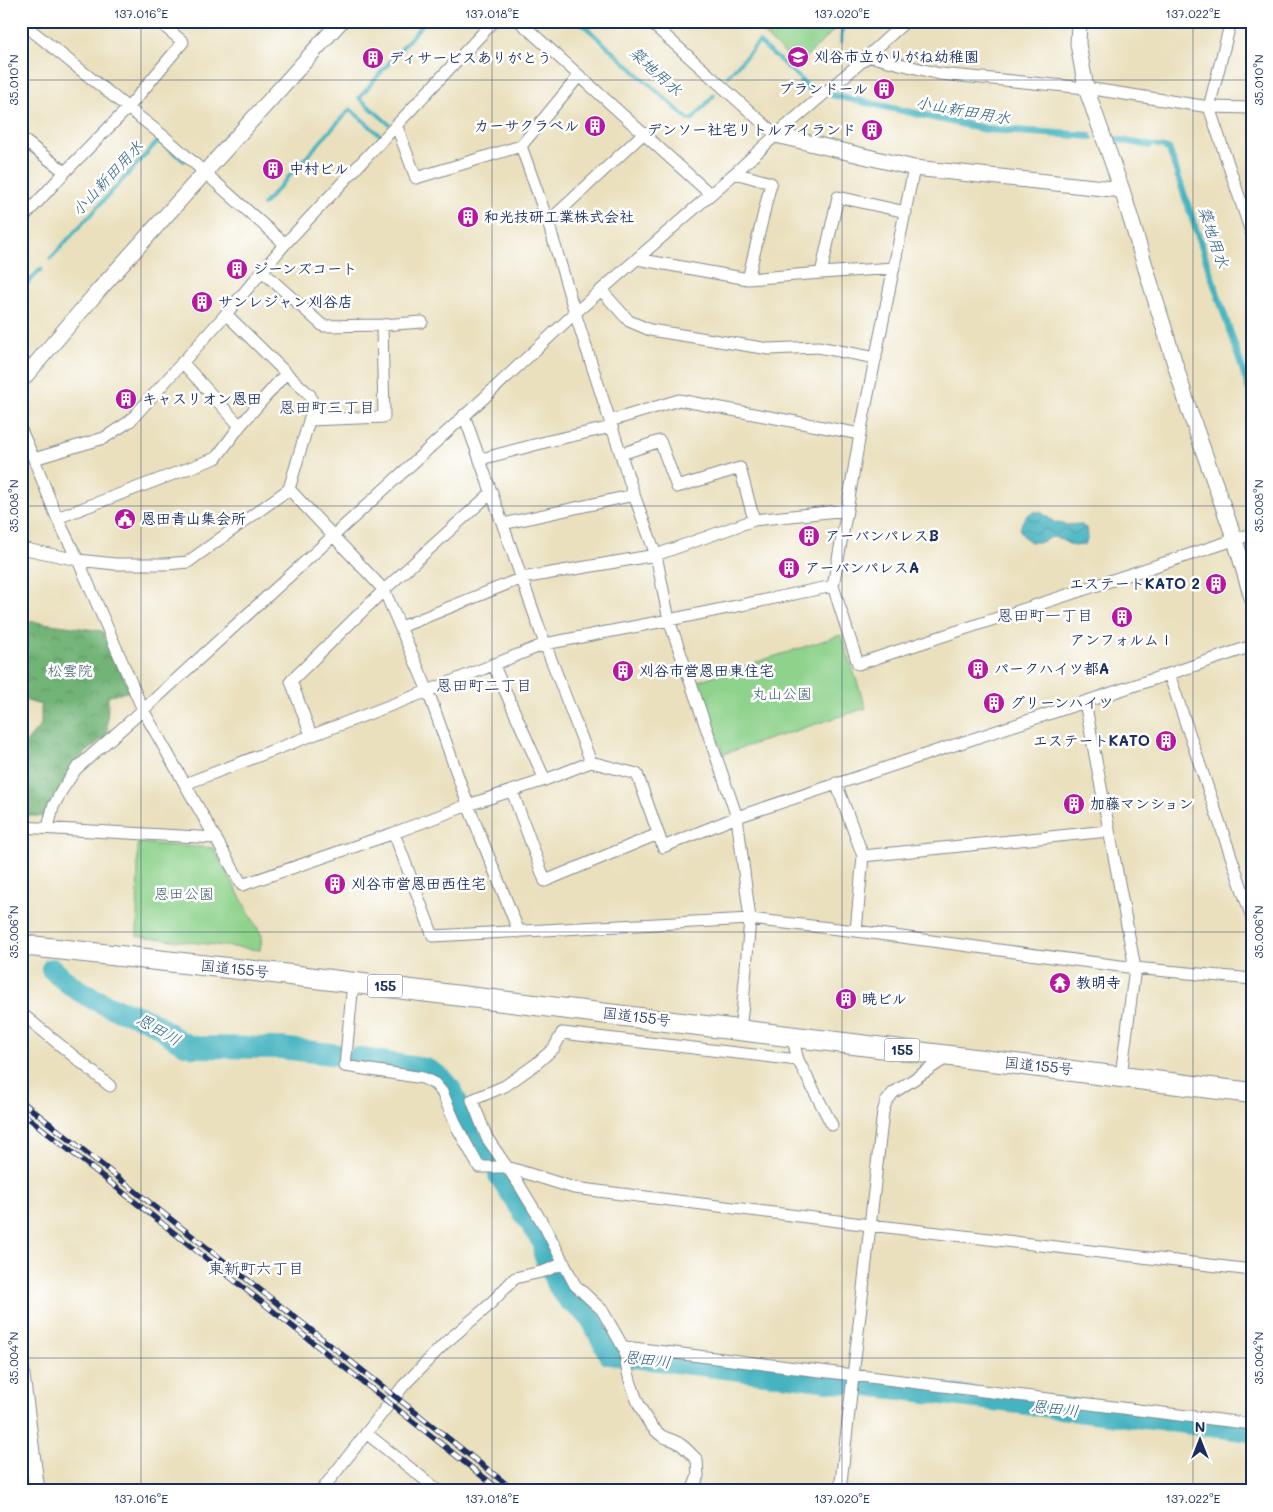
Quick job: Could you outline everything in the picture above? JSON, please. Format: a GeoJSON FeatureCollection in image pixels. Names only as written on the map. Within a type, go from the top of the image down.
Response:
{"type":"FeatureCollection","features":[{"type":"Feature","properties":{"kind":"highway","name":"国道155号"},"geometry":{"type":"LineString","coordinates":[[21,945],[353,982],[1252,1093]]}},
{"type":"Feature","properties":{"kind":"street"},"geometry":{"type":"LineString","coordinates":[[21,220],[128,108],[184,42],[158,21]]}},
{"type":"Feature","properties":{"kind":"street"},"geometry":{"type":"LineString","coordinates":[[22,377],[341,21]]}},
{"type":"Feature","properties":{"kind":"street"},"geometry":{"type":"LineString","coordinates":[[34,459],[104,438],[130,421],[226,314],[285,244],[494,21]]}},
{"type":"Feature","properties":{"kind":"street"},"geometry":{"type":"LineString","coordinates":[[519,21],[710,194]]}},
{"type":"Feature","properties":{"kind":"street"},"geometry":{"type":"LineString","coordinates":[[649,21],[776,135],[914,168],[1122,190]]}},
{"type":"Feature","properties":{"kind":"street"},"geometry":{"type":"LineString","coordinates":[[48,828],[53,807],[76,769],[143,710],[575,313],[906,21]]}},
{"type":"Feature","properties":{"kind":"street"},"geometry":{"type":"LineString","coordinates":[[1079,21],[1078,44],[1086,88],[1122,190],[1190,410],[1235,540],[1252,598]]}},
{"type":"Feature","properties":{"kind":"street"},"geometry":{"type":"LineString","coordinates":[[1230,21],[1210,107],[1252,235]]}},
{"type":"Feature","properties":{"kind":"street"},"geometry":{"type":"LineString","coordinates":[[21,22],[166,138],[285,244]]}},
{"type":"Feature","properties":{"kind":"street"},"geometry":{"type":"LineString","coordinates":[[868,56],[940,74],[1086,88],[1210,107],[1252,108]]}},
{"type":"Feature","properties":{"kind":"street"},"geometry":{"type":"LineString","coordinates":[[396,126],[416,178],[521,146],[578,76]]}},
{"type":"Feature","properties":{"kind":"street"},"geometry":{"type":"LineString","coordinates":[[548,222],[644,133]]}},
{"type":"Feature","properties":{"kind":"street"},"geometry":{"type":"LineString","coordinates":[[21,138],[66,172]]}},
{"type":"Feature","properties":{"kind":"street"},"geometry":{"type":"LineString","coordinates":[[521,146],[548,222],[575,313],[634,495],[656,555],[669,620],[737,817],[750,919],[740,1029]]}},
{"type":"Feature","properties":{"kind":"street"},"geometry":{"type":"LineString","coordinates":[[914,168],[860,434],[833,586],[858,664],[1252,534]]}},
{"type":"Feature","properties":{"kind":"street"},"geometry":{"type":"LineString","coordinates":[[735,173],[771,183],[748,279]]}},
{"type":"Feature","properties":{"kind":"street"},"geometry":{"type":"LineString","coordinates":[[821,272],[838,198],[906,212]]}},
{"type":"Feature","properties":{"kind":"street"},"geometry":{"type":"LineString","coordinates":[[637,259],[748,279],[894,268]]}},
{"type":"Feature","properties":{"kind":"street"},"geometry":{"type":"LineString","coordinates":[[262,272],[323,326],[422,322]]}},
{"type":"Feature","properties":{"kind":"street"},"geometry":{"type":"LineString","coordinates":[[601,290],[629,321],[650,330],[769,349],[818,347],[876,358]]}},
{"type":"Feature","properties":{"kind":"street"},"geometry":{"type":"LineString","coordinates":[[21,548],[78,560],[124,564],[188,562],[289,490],[312,407],[310,395],[226,314]]}},
{"type":"Feature","properties":{"kind":"street"},"geometry":{"type":"LineString","coordinates":[[309,420],[384,417],[382,325]]}},
{"type":"Feature","properties":{"kind":"street"},"geometry":{"type":"LineString","coordinates":[[182,362],[240,426]]}},
{"type":"Feature","properties":{"kind":"street"},"geometry":{"type":"LineString","coordinates":[[57,518],[216,458],[240,426],[286,373]]}},
{"type":"Feature","properties":{"kind":"street"},"geometry":{"type":"LineString","coordinates":[[481,459],[611,424],[679,400],[860,434]]}},
{"type":"Feature","properties":{"kind":"street"},"geometry":{"type":"LineString","coordinates":[[464,415],[545,644],[591,762]]}},
{"type":"Feature","properties":{"kind":"street"},"geometry":{"type":"LineString","coordinates":[[21,430],[57,518],[78,560],[143,710],[242,885],[394,833],[468,805],[545,780],[591,762],[637,774],[663,847],[737,817],[836,783],[1252,646]]}},
{"type":"Feature","properties":{"kind":"street"},"geometry":{"type":"LineString","coordinates":[[621,454],[660,441],[677,487],[740,468],[754,520]]}},
{"type":"Feature","properties":{"kind":"street"},"geometry":{"type":"LineString","coordinates":[[289,490],[384,590],[428,691],[468,805],[519,932]]}},
{"type":"Feature","properties":{"kind":"street"},"geometry":{"type":"LineString","coordinates":[[311,735],[291,681],[384,590],[492,492]]}},
{"type":"Feature","properties":{"kind":"street"},"geometry":{"type":"LineString","coordinates":[[503,524],[634,495]]}},
{"type":"Feature","properties":{"kind":"street"},"geometry":{"type":"LineString","coordinates":[[401,626],[522,578],[656,555],[754,520],[847,510]]}},
{"type":"Feature","properties":{"kind":"street"},"geometry":{"type":"LineString","coordinates":[[185,784],[545,644],[833,586]]}},
{"type":"Feature","properties":{"kind":"street"},"geometry":{"type":"LineString","coordinates":[[493,664],[545,780]]}},
{"type":"Feature","properties":{"kind":"street"},"geometry":{"type":"LineString","coordinates":[[1169,674],[1252,918]]}},
{"type":"Feature","properties":{"kind":"street"},"geometry":{"type":"LineString","coordinates":[[1085,702],[1135,968],[1121,1076]]}},
{"type":"Feature","properties":{"kind":"street"},"geometry":{"type":"LineString","coordinates":[[836,783],[863,856],[856,931]]}},
{"type":"Feature","properties":{"kind":"street"},"geometry":{"type":"LineString","coordinates":[[512,791],[545,881],[658,834]]}},
{"type":"Feature","properties":{"kind":"street"},"geometry":{"type":"LineString","coordinates":[[21,827],[216,838]]}},
{"type":"Feature","properties":{"kind":"street"},"geometry":{"type":"LineString","coordinates":[[863,856],[1108,831]]}},
{"type":"Feature","properties":{"kind":"street"},"geometry":{"type":"LineString","coordinates":[[394,833],[433,936],[750,919],[1135,968],[1252,979]]}},
{"type":"Feature","properties":{"kind":"street"},"geometry":{"type":"LineString","coordinates":[[353,982],[346,1066],[423,1078],[435,1084],[442,1092],[457,1127],[480,1167],[507,1167],[574,1188],[1252,1270]]}},
{"type":"Feature","properties":{"kind":"street"},"geometry":{"type":"LineString","coordinates":[[21,1013],[110,1086]]}},
{"type":"Feature","properties":{"kind":"street"},"geometry":{"type":"LineString","coordinates":[[692,1491],[698,1476],[697,1460],[680,1443],[662,1436],[648,1423],[637,1401],[623,1347],[602,1310],[575,1286],[520,1186],[487,1138],[472,1100],[505,1086],[536,1064],[554,1048],[562,1033],[798,1060]]}},
{"type":"Feature","properties":{"kind":"street"},"geometry":{"type":"LineString","coordinates":[[792,1036],[798,1060],[832,1124]]}},
{"type":"Feature","properties":{"kind":"street"},"geometry":{"type":"LineString","coordinates":[[840,1491],[886,1102],[893,1094],[949,1056]]}},
{"type":"Feature","properties":{"kind":"street"},"geometry":{"type":"LineString","coordinates":[[321,1491],[404,1385],[444,1344],[486,1308],[515,1278],[545,1271],[564,1263]]}},
{"type":"Feature","properties":{"kind":"street"},"geometry":{"type":"LineString","coordinates":[[625,1353],[853,1376],[1252,1424]]}},
{"type":"Feature","properties":{"kind":"street"},"geometry":{"type":"LineString","coordinates":[[21,1368],[27,1461],[37,1491]]}},
{"type":"Feature","properties":{"kind":"street"},"geometry":{"type":"LineString","coordinates":[[366,1433],[439,1491]]}},
{"type":"Feature","properties":{"kind":"green space","name":"刈谷市立かりがね幼稚園"},"geometry":{"type":"Polygon","coordinates":[[[769,21],[833,21],[833,31],[798,65],[760,31],[769,21]]]}},
{"type":"Feature","properties":{"kind":"green space","name":"松雲院"},"geometry":{"type":"Polygon","coordinates":[[[21,620],[102,631],[130,691],[108,696],[107,734],[71,766],[46,817],[21,815],[21,752],[28,740],[41,725],[41,705],[21,699],[21,620]]]}},
{"type":"Feature","properties":{"kind":"green space","name":"丸山公園"},"geometry":{"type":"Polygon","coordinates":[[[841,635],[866,708],[723,754],[698,681],[841,635]]]}},
{"type":"Feature","properties":{"kind":"green space","name":"恩田公園"},"geometry":{"type":"Polygon","coordinates":[[[138,843],[213,848],[262,936],[260,950],[137,936],[138,843]]]}},
{"type":"Feature","properties":{"kind":"water"},"geometry":{"type":"Polygon","coordinates":[[[1033,512],[1041,512],[1054,522],[1067,525],[1080,524],[1087,529],[1088,537],[1085,545],[1073,546],[1056,537],[1042,542],[1031,542],[1024,537],[1020,530],[1024,519],[1033,512]]]}},
{"type":"Feature","properties":{"kind":"waterway","name":"小山新田用水"},"geometry":{"type":"LineString","coordinates":[[389,124],[359,98],[425,21]]}},
{"type":"Feature","properties":{"kind":"waterway","name":"小山新田用水"},"geometry":{"type":"LineString","coordinates":[[579,21],[689,120],[692,120],[714,95]]}},
{"type":"Feature","properties":{"kind":"waterway","name":"築地用水"},"geometry":{"type":"LineString","coordinates":[[841,42],[843,21]]}},
{"type":"Feature","properties":{"kind":"waterway","name":"小山新田用水"},"geometry":{"type":"LineString","coordinates":[[728,76],[759,42],[813,90]]}},
{"type":"Feature","properties":{"kind":"waterway","name":"小山新田用水"},"geometry":{"type":"LineString","coordinates":[[800,82],[811,92]]}},
{"type":"Feature","properties":{"kind":"waterway","name":"築地用水"},"geometry":{"type":"LineString","coordinates":[[834,94],[986,127],[1090,134]]}},
{"type":"Feature","properties":{"kind":"waterway","name":"築地用水"},"geometry":{"type":"LineString","coordinates":[[831,96],[986,131],[1092,138]]}},
{"type":"Feature","properties":{"kind":"waterway","name":"小山新田用水"},"geometry":{"type":"LineString","coordinates":[[263,205],[350,109],[380,135]]}},
{"type":"Feature","properties":{"kind":"waterway","name":"築地用水"},"geometry":{"type":"LineString","coordinates":[[1116,138],[1170,148],[1250,387],[1252,386]]}},
{"type":"Feature","properties":{"kind":"waterway","name":"小山新田用水"},"geometry":{"type":"LineString","coordinates":[[50,259],[158,141],[184,161]]}},
{"type":"Feature","properties":{"kind":"waterway","name":"築地用水"},"geometry":{"type":"LineString","coordinates":[[1118,141],[1150,147]]}},
{"type":"Feature","properties":{"kind":"waterway","name":"築地用水"},"geometry":{"type":"LineString","coordinates":[[1165,149],[1168,150],[1248,390],[1252,389]]}},
{"type":"Feature","properties":{"kind":"waterway","name":"小山新田用水"},"geometry":{"type":"LineString","coordinates":[[21,290],[41,269]]}},
{"type":"Feature","properties":{"kind":"waterway","name":"恩田川"},"geometry":{"type":"LineString","coordinates":[[52,969],[65,981],[87,996],[148,1020],[188,1045],[195,1047],[281,1048],[338,1055]]}},
{"type":"Feature","properties":{"kind":"waterway","name":"恩田川"},"geometry":{"type":"LineString","coordinates":[[357,1058],[426,1069],[437,1075],[451,1090],[472,1139],[489,1161]]}},
{"type":"Feature","properties":{"kind":"waterway","name":"恩田川"},"geometry":{"type":"LineString","coordinates":[[499,1175],[543,1242],[544,1254],[549,1266]]}},
{"type":"Feature","properties":{"kind":"waterway","name":"恩田川"},"geometry":{"type":"LineString","coordinates":[[552,1271],[558,1285],[569,1300],[584,1311],[592,1320],[609,1354],[846,1383]]}},
{"type":"Feature","properties":{"kind":"waterway","name":"恩田川"},"geometry":{"type":"LineString","coordinates":[[858,1384],[1252,1431]]}},
{"type":"Feature","properties":{"kind":"railway"},"geometry":{"type":"LineString","coordinates":[[21,1101],[515,1491]]}},
{"type":"Feature","properties":{"kind":"railway"},"geometry":{"type":"LineString","coordinates":[[21,1112],[501,1491]]}},
{"type":"Feature","properties":{"kind":"place","name":"刈谷市立かりがね幼稚園"},"geometry":{"type":"Point","coordinates":[798,57]}},
{"type":"Feature","properties":{"kind":"place","name":"ディサービスありがとう"},"geometry":{"type":"Point","coordinates":[373,58]}},
{"type":"Feature","properties":{"kind":"place","name":"プランドール"},"geometry":{"type":"Point","coordinates":[884,89]}},
{"type":"Feature","properties":{"kind":"place","name":"カーサクラベル"},"geometry":{"type":"Point","coordinates":[595,126]}},
{"type":"Feature","properties":{"kind":"place","name":"デンソー社宅リトルアイランド"},"geometry":{"type":"Point","coordinates":[872,130]}},
{"type":"Feature","properties":{"kind":"place","name":"中村ビル"},"geometry":{"type":"Point","coordinates":[273,169]}},
{"type":"Feature","properties":{"kind":"place","name":"和光技研工業株式会社"},"geometry":{"type":"Point","coordinates":[468,217]}},
{"type":"Feature","properties":{"kind":"place","name":"ジーンズコート"},"geometry":{"type":"Point","coordinates":[237,269]}},
{"type":"Feature","properties":{"kind":"place","name":"サンレジャン刈谷店"},"geometry":{"type":"Point","coordinates":[202,302]}},
{"type":"Feature","properties":{"kind":"place","name":"キャスリオン恩田"},"geometry":{"type":"Point","coordinates":[126,399]}},
{"type":"Feature","properties":{"kind":"place","name":"恩田青山集会所"},"geometry":{"type":"Point","coordinates":[125,519]}},
{"type":"Feature","properties":{"kind":"place","name":"アーバンパレスB"},"geometry":{"type":"Point","coordinates":[809,536]}},
{"type":"Feature","properties":{"kind":"place","name":"アーバンパレスA"},"geometry":{"type":"Point","coordinates":[789,568]}},
{"type":"Feature","properties":{"kind":"place","name":"エステートKATO 2"},"geometry":{"type":"Point","coordinates":[1216,584]}},
{"type":"Feature","properties":{"kind":"place","name":"アンフォルムⅠ"},"geometry":{"type":"Point","coordinates":[1122,617]}},
{"type":"Feature","properties":{"kind":"place","name":"パークハイツ都A"},"geometry":{"type":"Point","coordinates":[978,669]}},
{"type":"Feature","properties":{"kind":"place","name":"刈谷市営恩田東住宅"},"geometry":{"type":"Point","coordinates":[623,671]}},
{"type":"Feature","properties":{"kind":"place","name":"グリーンハイツ"},"geometry":{"type":"Point","coordinates":[994,703]}},
{"type":"Feature","properties":{"kind":"place","name":"エステートKATO"},"geometry":{"type":"Point","coordinates":[1166,741]}},
{"type":"Feature","properties":{"kind":"place","name":"加藤マンション"},"geometry":{"type":"Point","coordinates":[1074,804]}},
{"type":"Feature","properties":{"kind":"place","name":"刈谷市営恩田西住宅"},"geometry":{"type":"Point","coordinates":[335,884]}},
{"type":"Feature","properties":{"kind":"place","name":"教明寺"},"geometry":{"type":"Point","coordinates":[1060,983]}},
{"type":"Feature","properties":{"kind":"place","name":"暁ビル"},"geometry":{"type":"Point","coordinates":[846,999]}},
{"type":"Feature","properties":{"kind":"district","name":"恩田町三丁目"},"geometry":{"type":"Point","coordinates":[327,407]}},
{"type":"Feature","properties":{"kind":"district","name":"恩田町一丁目"},"geometry":{"type":"Point","coordinates":[1045,615]}},
{"type":"Feature","properties":{"kind":"district","name":"恩田町二丁目"},"geometry":{"type":"Point","coordinates":[484,685]}},
{"type":"Feature","properties":{"kind":"district","name":"東新町六丁目"},"geometry":{"type":"Point","coordinates":[256,1268]}}]}
